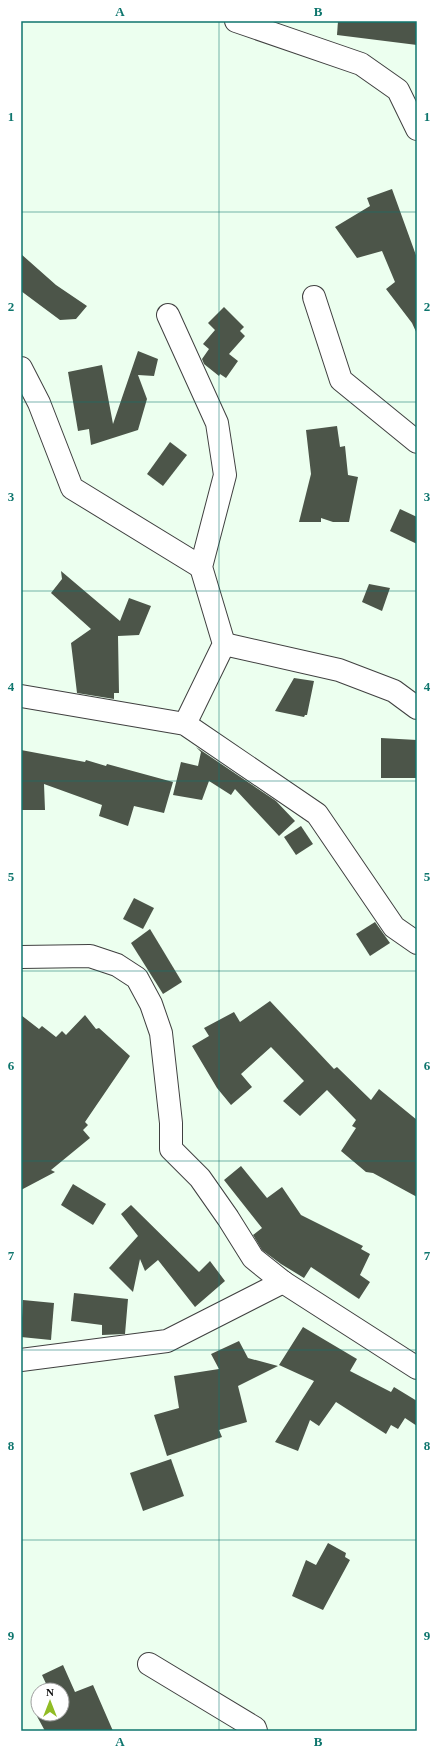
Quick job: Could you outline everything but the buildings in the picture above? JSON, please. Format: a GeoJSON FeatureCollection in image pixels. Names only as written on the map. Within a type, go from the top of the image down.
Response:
{"type":"FeatureCollection","features":[{"type":"Feature","properties":{"kind":"street"},"geometry":{"type":"LineString","coordinates":[[236,21],[361,64],[407,91],[417,129]]}},
{"type":"Feature","properties":{"kind":"street"},"geometry":{"type":"LineString","coordinates":[[314,297],[341,380],[417,442]]}},
{"type":"Feature","properties":{"kind":"street"},"geometry":{"type":"LineString","coordinates":[[168,315],[217,423],[225,475],[201,567],[224,644],[185,724]]}},
{"type":"Feature","properties":{"kind":"street"},"geometry":{"type":"LineString","coordinates":[[21,368],[39,403],[72,488],[201,567]]}},
{"type":"Feature","properties":{"kind":"street"},"geometry":{"type":"LineString","coordinates":[[224,644],[339,670],[394,691],[417,708]]}},
{"type":"Feature","properties":{"kind":"street"},"geometry":{"type":"LineString","coordinates":[[21,696],[185,724],[317,814],[394,927],[417,943]]}},
{"type":"Feature","properties":{"kind":"street"},"geometry":{"type":"LineString","coordinates":[[21,958],[90,956],[117,965],[137,978],[151,1004],[161,1033],[171,1123],[171,1149],[200,1178],[228,1218],[253,1258],[283,1282],[417,1368]]}},
{"type":"Feature","properties":{"kind":"street"},"geometry":{"type":"LineString","coordinates":[[21,1360],[167,1341],[283,1282]]}},
{"type":"Feature","properties":{"kind":"street"},"geometry":{"type":"LineString","coordinates":[[149,1664],[255,1728],[256,1731]]}}]}
